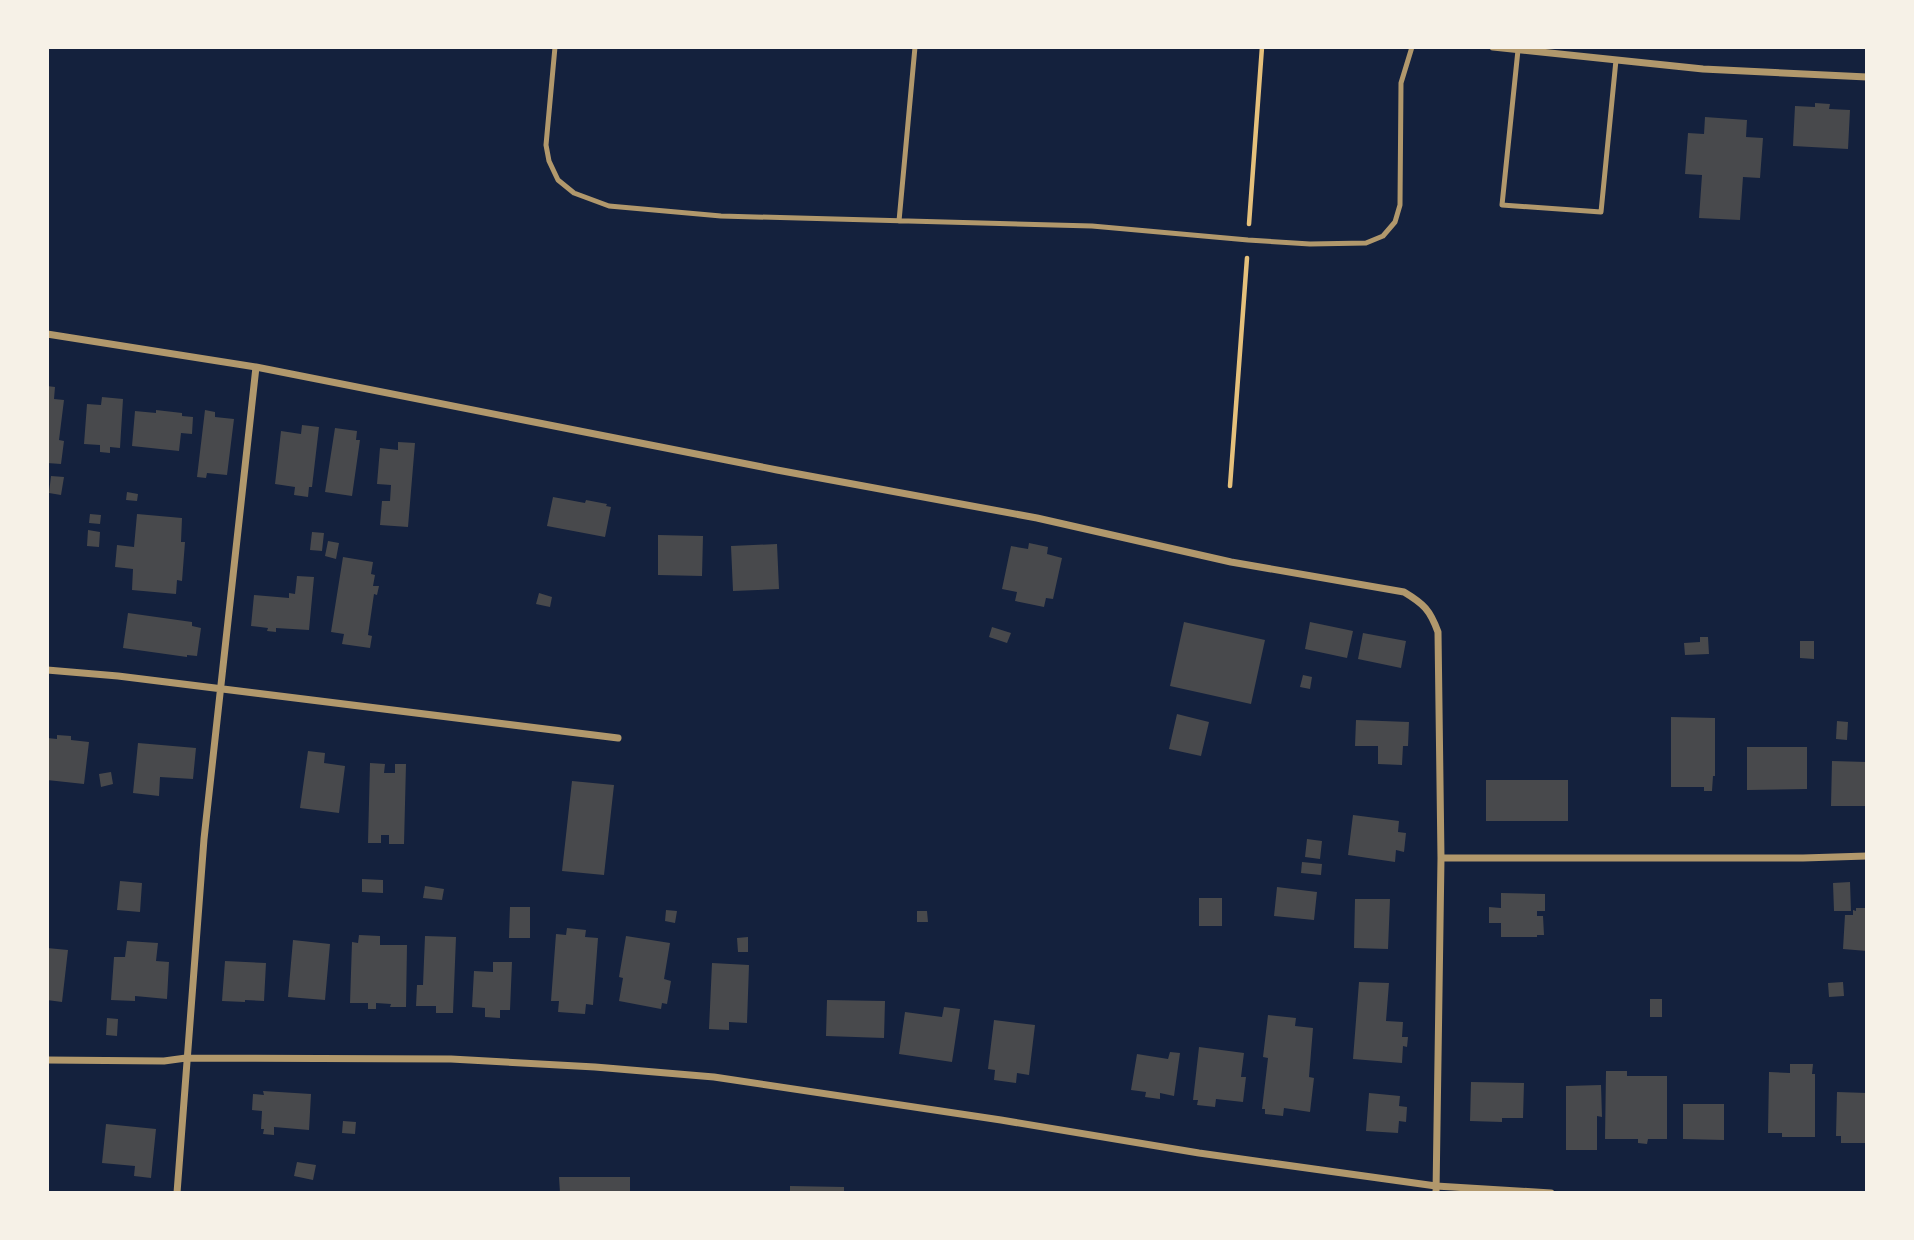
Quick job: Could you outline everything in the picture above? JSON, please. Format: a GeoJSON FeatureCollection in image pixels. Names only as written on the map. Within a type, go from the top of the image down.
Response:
{"type":"FeatureCollection","features":[{"type":"Feature","properties":{"kind":"street"},"geometry":{"type":"LineString","coordinates":[[1493,47],[1703,69],[1867,77]]}},
{"type":"Feature","properties":{"kind":"street"},"geometry":{"type":"LineString","coordinates":[[47,334],[256,367],[777,470],[1037,518],[1231,562],[1405,592],[1421,602],[1431,614],[1438,632],[1441,858],[1436,1189]]}},
{"type":"Feature","properties":{"kind":"street"},"geometry":{"type":"LineString","coordinates":[[177,1193],[204,839],[256,367]]}},
{"type":"Feature","properties":{"kind":"street"},"geometry":{"type":"LineString","coordinates":[[47,670],[118,676],[618,738]]}},
{"type":"Feature","properties":{"kind":"street"},"geometry":{"type":"LineString","coordinates":[[1441,858],[1867,856]]}},
{"type":"Feature","properties":{"kind":"street"},"geometry":{"type":"LineString","coordinates":[[47,1060],[451,1059],[714,1077],[1436,1189],[1551,1193]]}},
{"type":"Feature","properties":{"kind":"lane"},"geometry":{"type":"LineString","coordinates":[[555,47],[546,145],[549,161],[558,180],[574,193],[609,206],[721,216],[1092,226],[1310,244],[1366,243],[1382,236],[1395,222],[1400,205],[1401,83],[1412,47]]}},
{"type":"Feature","properties":{"kind":"lane"},"geometry":{"type":"LineString","coordinates":[[899,220],[915,47]]}},
{"type":"Feature","properties":{"kind":"lane"},"geometry":{"type":"LineString","coordinates":[[1518,50],[1503,205],[1601,212],[1616,60]]}},
{"type":"Feature","properties":{"kind":"path"},"geometry":{"type":"LineString","coordinates":[[1230,486],[1262,47]]}},
{"type":"Feature","properties":{"kind":"building"},"geometry":{"type":"Polygon","coordinates":[[[1815,103],[1830,104],[1829,109],[1850,110],[1848,149],[1793,146],[1795,106],[1815,107],[1815,103]]]}},
{"type":"Feature","properties":{"kind":"building"},"geometry":{"type":"Polygon","coordinates":[[[1705,117],[1747,120],[1746,137],[1763,138],[1760,178],[1743,177],[1740,220],[1699,218],[1702,175],[1685,174],[1688,133],[1704,134],[1705,117]]]}},
{"type":"Feature","properties":{"kind":"building"},"geometry":{"type":"Polygon","coordinates":[[[47,386],[55,387],[54,399],[64,400],[59,440],[64,441],[61,464],[47,463],[47,386]]]}},
{"type":"Feature","properties":{"kind":"building"},"geometry":{"type":"Polygon","coordinates":[[[102,397],[123,399],[120,448],[110,447],[110,453],[100,452],[100,445],[84,444],[87,404],[101,405],[102,397]]]}},
{"type":"Feature","properties":{"kind":"building"},"geometry":{"type":"Polygon","coordinates":[[[156,410],[193,417],[192,434],[181,433],[179,451],[132,446],[135,411],[156,413],[156,410]]]}},
{"type":"Feature","properties":{"kind":"building"},"geometry":{"type":"Polygon","coordinates":[[[205,410],[215,412],[215,417],[234,419],[227,475],[207,473],[206,478],[197,477],[205,410]]]}},
{"type":"Feature","properties":{"kind":"building"},"geometry":{"type":"Polygon","coordinates":[[[302,425],[319,427],[312,487],[309,487],[308,497],[294,495],[295,487],[275,484],[281,431],[301,434],[302,425]]]}},
{"type":"Feature","properties":{"kind":"building"},"geometry":{"type":"Polygon","coordinates":[[[335,428],[357,431],[356,440],[360,440],[352,496],[325,492],[335,428]]]}},
{"type":"Feature","properties":{"kind":"building"},"geometry":{"type":"Polygon","coordinates":[[[398,442],[415,443],[408,527],[380,525],[382,501],[390,501],[391,485],[377,484],[380,448],[398,450],[398,442]]]}},
{"type":"Feature","properties":{"kind":"building"},"geometry":{"type":"Polygon","coordinates":[[[51,476],[64,477],[61,495],[49,493],[51,476]]]}},
{"type":"Feature","properties":{"kind":"building"},"geometry":{"type":"Polygon","coordinates":[[[127,492],[138,494],[137,501],[126,500],[127,492]]]}},
{"type":"Feature","properties":{"kind":"building"},"geometry":{"type":"Polygon","coordinates":[[[553,497],[585,503],[586,500],[611,507],[605,537],[547,526],[553,497]]]}},
{"type":"Feature","properties":{"kind":"building"},"geometry":{"type":"Polygon","coordinates":[[[90,514],[101,515],[100,524],[89,523],[90,514]]]}},
{"type":"Feature","properties":{"kind":"building"},"geometry":{"type":"Polygon","coordinates":[[[137,514],[182,518],[181,542],[185,542],[182,581],[177,580],[176,594],[132,590],[133,569],[115,567],[117,545],[134,547],[137,514]]]}},
{"type":"Feature","properties":{"kind":"building"},"geometry":{"type":"Polygon","coordinates":[[[88,530],[100,532],[99,547],[87,546],[88,530]]]}},
{"type":"Feature","properties":{"kind":"building"},"geometry":{"type":"Polygon","coordinates":[[[312,532],[324,533],[322,551],[310,550],[312,532]]]}},
{"type":"Feature","properties":{"kind":"building"},"geometry":{"type":"Polygon","coordinates":[[[658,535],[703,536],[702,576],[658,575],[658,535]]]}},
{"type":"Feature","properties":{"kind":"building"},"geometry":{"type":"Polygon","coordinates":[[[328,541],[339,543],[336,559],[325,556],[328,541]]]}},
{"type":"Feature","properties":{"kind":"building"},"geometry":{"type":"Polygon","coordinates":[[[1029,543],[1048,547],[1047,554],[1062,558],[1053,599],[1046,598],[1044,607],[1015,601],[1017,592],[1002,589],[1011,546],[1028,549],[1029,543]]]}},
{"type":"Feature","properties":{"kind":"building"},"geometry":{"type":"Polygon","coordinates":[[[777,544],[779,589],[733,591],[731,546],[777,544]]]}},
{"type":"Feature","properties":{"kind":"building"},"geometry":{"type":"Polygon","coordinates":[[[343,557],[373,562],[373,586],[379,586],[377,595],[374,594],[368,635],[372,636],[370,648],[342,644],[344,634],[331,632],[343,557]]]}},
{"type":"Feature","properties":{"kind":"building"},"geometry":{"type":"Polygon","coordinates":[[[297,576],[314,577],[309,630],[276,628],[276,632],[251,626],[254,595],[289,598],[289,593],[295,594],[297,576]]]}},
{"type":"Feature","properties":{"kind":"building"},"geometry":{"type":"Polygon","coordinates":[[[539,593],[552,597],[550,607],[536,604],[539,593]]]}},
{"type":"Feature","properties":{"kind":"building"},"geometry":{"type":"Polygon","coordinates":[[[128,613],[192,622],[192,626],[201,628],[197,656],[123,648],[128,613]]]}},
{"type":"Feature","properties":{"kind":"building"},"geometry":{"type":"Polygon","coordinates":[[[1184,622],[1265,640],[1251,704],[1170,686],[1184,622]]]}},
{"type":"Feature","properties":{"kind":"building"},"geometry":{"type":"Polygon","coordinates":[[[1310,622],[1353,631],[1347,658],[1305,649],[1310,622]]]}},
{"type":"Feature","properties":{"kind":"building"},"geometry":{"type":"Polygon","coordinates":[[[992,627],[1011,633],[1007,643],[989,637],[992,627]]]}},
{"type":"Feature","properties":{"kind":"building"},"geometry":{"type":"Polygon","coordinates":[[[1363,633],[1406,641],[1401,668],[1358,659],[1363,633]]]}},
{"type":"Feature","properties":{"kind":"building"},"geometry":{"type":"Polygon","coordinates":[[[1700,637],[1708,637],[1709,654],[1685,655],[1684,643],[1700,642],[1700,637]]]}},
{"type":"Feature","properties":{"kind":"building"},"geometry":{"type":"Polygon","coordinates":[[[1800,641],[1814,641],[1814,659],[1800,658],[1800,641]]]}},
{"type":"Feature","properties":{"kind":"building"},"geometry":{"type":"Polygon","coordinates":[[[1303,675],[1312,677],[1310,689],[1300,687],[1303,675]]]}},
{"type":"Feature","properties":{"kind":"building"},"geometry":{"type":"Polygon","coordinates":[[[1177,714],[1209,722],[1201,756],[1169,749],[1177,714]]]}},
{"type":"Feature","properties":{"kind":"building"},"geometry":{"type":"Polygon","coordinates":[[[1671,717],[1715,718],[1715,776],[1712,791],[1704,791],[1704,787],[1671,787],[1671,717]]]}},
{"type":"Feature","properties":{"kind":"building"},"geometry":{"type":"Polygon","coordinates":[[[1356,720],[1409,722],[1408,746],[1403,746],[1402,765],[1378,764],[1378,746],[1355,746],[1356,720]]]}},
{"type":"Feature","properties":{"kind":"building"},"geometry":{"type":"Polygon","coordinates":[[[1837,721],[1848,722],[1847,740],[1836,739],[1837,721]]]}},
{"type":"Feature","properties":{"kind":"building"},"geometry":{"type":"Polygon","coordinates":[[[57,735],[89,742],[84,784],[47,780],[47,738],[57,739],[57,735]]]}},
{"type":"Feature","properties":{"kind":"building"},"geometry":{"type":"Polygon","coordinates":[[[138,743],[196,748],[193,779],[160,777],[159,796],[133,793],[138,743]]]}},
{"type":"Feature","properties":{"kind":"building"},"geometry":{"type":"Polygon","coordinates":[[[1747,747],[1807,747],[1807,789],[1747,790],[1747,747]]]}},
{"type":"Feature","properties":{"kind":"building"},"geometry":{"type":"Polygon","coordinates":[[[308,751],[325,753],[324,763],[345,766],[339,813],[300,808],[308,751]]]}},
{"type":"Feature","properties":{"kind":"building"},"geometry":{"type":"Polygon","coordinates":[[[1832,761],[1867,762],[1867,806],[1831,806],[1832,761]]]}},
{"type":"Feature","properties":{"kind":"building"},"geometry":{"type":"Polygon","coordinates":[[[370,763],[385,764],[384,773],[395,773],[395,764],[406,764],[404,844],[389,844],[389,835],[381,835],[381,843],[368,843],[370,763]]]}},
{"type":"Feature","properties":{"kind":"building"},"geometry":{"type":"Polygon","coordinates":[[[111,772],[113,784],[101,787],[99,774],[111,772]]]}},
{"type":"Feature","properties":{"kind":"building"},"geometry":{"type":"Polygon","coordinates":[[[1486,780],[1568,780],[1568,821],[1486,821],[1486,780]]]}},
{"type":"Feature","properties":{"kind":"building"},"geometry":{"type":"Polygon","coordinates":[[[572,781],[614,785],[604,875],[562,871],[572,781]]]}},
{"type":"Feature","properties":{"kind":"building"},"geometry":{"type":"Polygon","coordinates":[[[1353,815],[1399,821],[1398,832],[1406,833],[1404,852],[1396,850],[1395,862],[1348,855],[1353,815]]]}},
{"type":"Feature","properties":{"kind":"building"},"geometry":{"type":"Polygon","coordinates":[[[1307,839],[1322,841],[1320,859],[1305,857],[1307,839]]]}},
{"type":"Feature","properties":{"kind":"building"},"geometry":{"type":"Polygon","coordinates":[[[1302,862],[1322,864],[1321,875],[1301,873],[1302,862]]]}},
{"type":"Feature","properties":{"kind":"building"},"geometry":{"type":"Polygon","coordinates":[[[362,879],[383,880],[383,893],[362,892],[362,879]]]}},
{"type":"Feature","properties":{"kind":"building"},"geometry":{"type":"Polygon","coordinates":[[[120,881],[142,883],[140,912],[117,910],[120,881]]]}},
{"type":"Feature","properties":{"kind":"building"},"geometry":{"type":"Polygon","coordinates":[[[1850,882],[1851,911],[1834,911],[1833,883],[1850,882]]]}},
{"type":"Feature","properties":{"kind":"building"},"geometry":{"type":"Polygon","coordinates":[[[425,886],[444,889],[442,900],[423,898],[425,886]]]}},
{"type":"Feature","properties":{"kind":"building"},"geometry":{"type":"Polygon","coordinates":[[[1277,887],[1317,892],[1314,920],[1274,916],[1277,887]]]}},
{"type":"Feature","properties":{"kind":"building"},"geometry":{"type":"Polygon","coordinates":[[[1501,893],[1545,894],[1545,911],[1537,911],[1537,916],[1543,916],[1544,935],[1501,937],[1501,923],[1489,923],[1489,907],[1501,908],[1501,893]]]}},
{"type":"Feature","properties":{"kind":"building"},"geometry":{"type":"Polygon","coordinates":[[[1199,898],[1222,898],[1222,926],[1199,926],[1199,898]]]}},
{"type":"Feature","properties":{"kind":"building"},"geometry":{"type":"Polygon","coordinates":[[[1355,899],[1390,899],[1388,949],[1354,948],[1355,899]]]}},
{"type":"Feature","properties":{"kind":"building"},"geometry":{"type":"Polygon","coordinates":[[[510,907],[530,907],[530,938],[509,938],[510,907]]]}},
{"type":"Feature","properties":{"kind":"building"},"geometry":{"type":"Polygon","coordinates":[[[1856,908],[1866,908],[1867,911],[1867,951],[1843,949],[1845,915],[1853,915],[1856,908]]]}},
{"type":"Feature","properties":{"kind":"building"},"geometry":{"type":"Polygon","coordinates":[[[666,910],[677,911],[675,923],[665,921],[666,910]]]}},
{"type":"Feature","properties":{"kind":"building"},"geometry":{"type":"Polygon","coordinates":[[[917,911],[927,911],[928,922],[917,922],[917,911]]]}},
{"type":"Feature","properties":{"kind":"building"},"geometry":{"type":"Polygon","coordinates":[[[567,928],[586,930],[585,937],[598,938],[593,1005],[586,1004],[585,1014],[558,1012],[559,1001],[551,1001],[556,934],[566,935],[567,928]]]}},
{"type":"Feature","properties":{"kind":"building"},"geometry":{"type":"Polygon","coordinates":[[[359,935],[380,936],[380,945],[407,945],[406,1007],[390,1007],[391,1004],[376,1003],[376,1009],[368,1009],[368,1003],[350,1003],[352,942],[358,943],[359,935]]]}},
{"type":"Feature","properties":{"kind":"building"},"geometry":{"type":"Polygon","coordinates":[[[425,936],[456,937],[453,1013],[436,1013],[436,1006],[416,1006],[417,985],[423,985],[425,936]]]}},
{"type":"Feature","properties":{"kind":"building"},"geometry":{"type":"Polygon","coordinates":[[[626,936],[670,943],[664,979],[671,981],[667,1004],[662,1003],[661,1009],[619,1001],[623,978],[619,977],[626,936]]]}},
{"type":"Feature","properties":{"kind":"building"},"geometry":{"type":"Polygon","coordinates":[[[748,937],[748,952],[738,952],[737,938],[748,937]]]}},
{"type":"Feature","properties":{"kind":"building"},"geometry":{"type":"Polygon","coordinates":[[[293,940],[330,944],[325,1000],[288,997],[293,940]]]}},
{"type":"Feature","properties":{"kind":"building"},"geometry":{"type":"Polygon","coordinates":[[[127,941],[158,943],[156,961],[169,962],[167,999],[135,996],[135,1001],[111,1000],[114,957],[125,957],[127,941]]]}},
{"type":"Feature","properties":{"kind":"building"},"geometry":{"type":"Polygon","coordinates":[[[47,948],[68,950],[62,1002],[47,1000],[47,948]]]}},
{"type":"Feature","properties":{"kind":"building"},"geometry":{"type":"Polygon","coordinates":[[[225,961],[266,963],[264,1001],[222,1001],[225,961]]]}},
{"type":"Feature","properties":{"kind":"building"},"geometry":{"type":"Polygon","coordinates":[[[493,962],[512,962],[510,1010],[500,1010],[500,1018],[485,1017],[485,1008],[472,1007],[474,971],[493,972],[493,962]]]}},
{"type":"Feature","properties":{"kind":"building"},"geometry":{"type":"Polygon","coordinates":[[[712,963],[749,965],[747,1023],[729,1022],[729,1030],[709,1029],[712,963]]]}},
{"type":"Feature","properties":{"kind":"building"},"geometry":{"type":"Polygon","coordinates":[[[1359,982],[1389,983],[1386,1021],[1403,1022],[1402,1037],[1408,1037],[1407,1047],[1403,1046],[1402,1063],[1353,1059],[1359,982]]]}},
{"type":"Feature","properties":{"kind":"building"},"geometry":{"type":"Polygon","coordinates":[[[1843,982],[1844,996],[1829,997],[1828,983],[1843,982]]]}},
{"type":"Feature","properties":{"kind":"building"},"geometry":{"type":"Polygon","coordinates":[[[1650,999],[1662,999],[1662,1017],[1650,1017],[1650,999]]]}},
{"type":"Feature","properties":{"kind":"building"},"geometry":{"type":"Polygon","coordinates":[[[827,1000],[885,1001],[884,1038],[826,1036],[827,1000]]]}},
{"type":"Feature","properties":{"kind":"building"},"geometry":{"type":"Polygon","coordinates":[[[944,1007],[960,1009],[952,1062],[899,1054],[905,1012],[942,1017],[944,1007]]]}},
{"type":"Feature","properties":{"kind":"building"},"geometry":{"type":"Polygon","coordinates":[[[1268,1015],[1296,1018],[1295,1026],[1313,1028],[1309,1077],[1314,1078],[1310,1112],[1284,1108],[1283,1116],[1265,1114],[1265,1109],[1262,1109],[1268,1058],[1263,1057],[1268,1015]]]}},
{"type":"Feature","properties":{"kind":"building"},"geometry":{"type":"Polygon","coordinates":[[[107,1018],[118,1019],[117,1036],[106,1035],[107,1018]]]}},
{"type":"Feature","properties":{"kind":"building"},"geometry":{"type":"Polygon","coordinates":[[[994,1020],[1035,1025],[1029,1075],[1017,1073],[1016,1083],[994,1080],[995,1070],[988,1069],[994,1020]]]}},
{"type":"Feature","properties":{"kind":"building"},"geometry":{"type":"Polygon","coordinates":[[[1199,1047],[1244,1053],[1241,1077],[1246,1077],[1243,1102],[1216,1099],[1215,1107],[1197,1105],[1198,1100],[1193,1100],[1199,1047]]]}},
{"type":"Feature","properties":{"kind":"building"},"geometry":{"type":"Polygon","coordinates":[[[1170,1052],[1180,1053],[1174,1096],[1160,1093],[1160,1099],[1145,1097],[1146,1092],[1131,1090],[1137,1054],[1168,1059],[1170,1052]]]}},
{"type":"Feature","properties":{"kind":"building"},"geometry":{"type":"Polygon","coordinates":[[[1790,1064],[1813,1064],[1815,1137],[1782,1137],[1782,1133],[1768,1133],[1769,1072],[1790,1073],[1790,1064]]]}},
{"type":"Feature","properties":{"kind":"building"},"geometry":{"type":"Polygon","coordinates":[[[1606,1071],[1627,1071],[1627,1076],[1667,1076],[1667,1139],[1648,1139],[1647,1144],[1638,1143],[1638,1139],[1605,1139],[1606,1071]]]}},
{"type":"Feature","properties":{"kind":"building"},"geometry":{"type":"Polygon","coordinates":[[[1471,1082],[1524,1083],[1523,1118],[1502,1118],[1502,1122],[1470,1121],[1471,1082]]]}},
{"type":"Feature","properties":{"kind":"building"},"geometry":{"type":"Polygon","coordinates":[[[1601,1085],[1602,1117],[1597,1116],[1597,1150],[1566,1150],[1566,1086],[1601,1085]]]}},
{"type":"Feature","properties":{"kind":"building"},"geometry":{"type":"Polygon","coordinates":[[[263,1091],[311,1094],[309,1130],[274,1127],[274,1135],[263,1134],[262,1111],[252,1110],[253,1094],[264,1095],[263,1091]]]}},
{"type":"Feature","properties":{"kind":"building"},"geometry":{"type":"Polygon","coordinates":[[[1837,1092],[1867,1093],[1867,1143],[1841,1143],[1841,1136],[1836,1136],[1837,1092]]]}},
{"type":"Feature","properties":{"kind":"building"},"geometry":{"type":"Polygon","coordinates":[[[1369,1093],[1400,1096],[1399,1106],[1407,1107],[1406,1122],[1399,1121],[1398,1133],[1366,1131],[1369,1093]]]}},
{"type":"Feature","properties":{"kind":"building"},"geometry":{"type":"Polygon","coordinates":[[[1683,1104],[1724,1104],[1724,1140],[1683,1139],[1683,1104]]]}},
{"type":"Feature","properties":{"kind":"building"},"geometry":{"type":"Polygon","coordinates":[[[343,1121],[356,1122],[355,1134],[342,1133],[343,1121]]]}},
{"type":"Feature","properties":{"kind":"building"},"geometry":{"type":"Polygon","coordinates":[[[106,1124],[156,1129],[151,1178],[134,1176],[135,1166],[102,1163],[106,1124]]]}},
{"type":"Feature","properties":{"kind":"building"},"geometry":{"type":"Polygon","coordinates":[[[297,1162],[316,1165],[313,1180],[294,1176],[297,1162]]]}},
{"type":"Feature","properties":{"kind":"building"},"geometry":{"type":"Polygon","coordinates":[[[559,1177],[630,1177],[630,1193],[560,1193],[559,1177]]]}},
{"type":"Feature","properties":{"kind":"building"},"geometry":{"type":"Polygon","coordinates":[[[790,1186],[844,1187],[844,1193],[790,1193],[790,1186]]]}}]}
